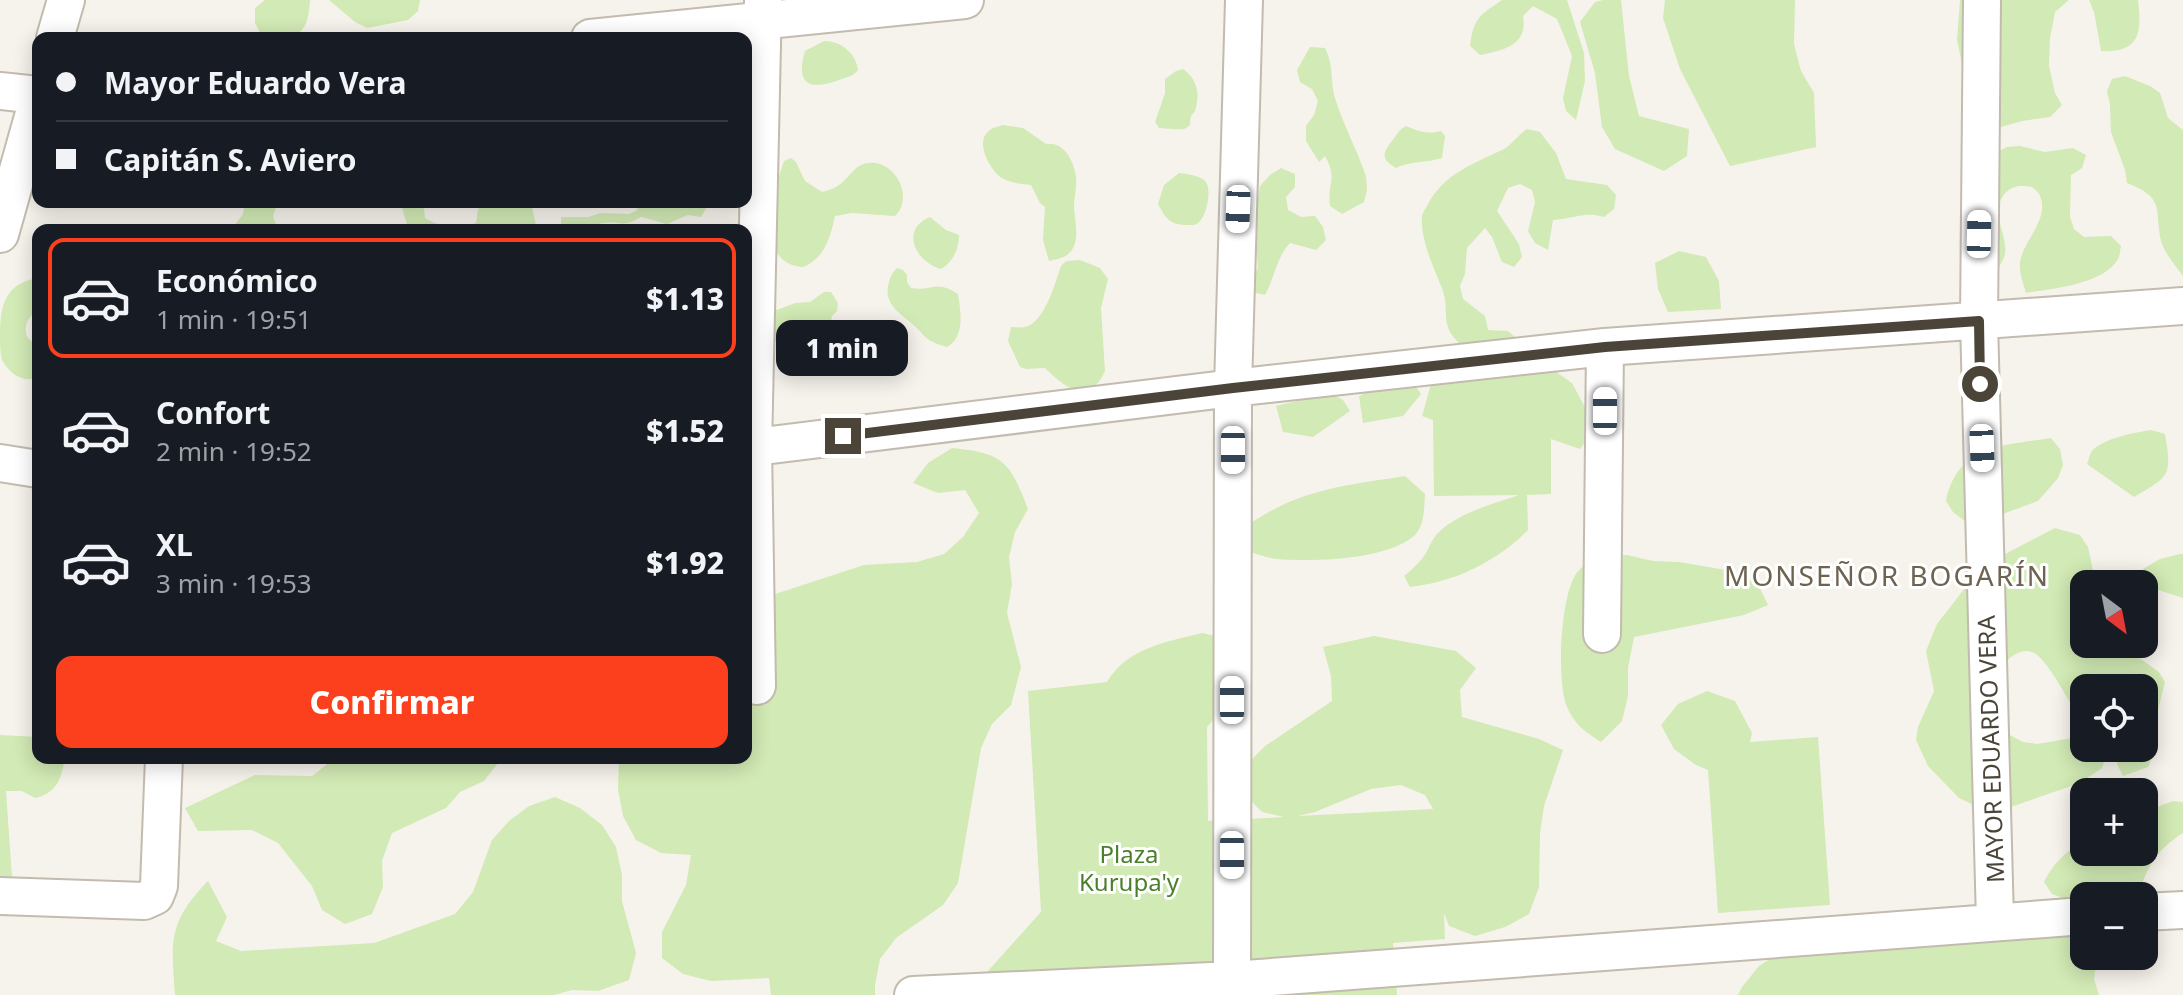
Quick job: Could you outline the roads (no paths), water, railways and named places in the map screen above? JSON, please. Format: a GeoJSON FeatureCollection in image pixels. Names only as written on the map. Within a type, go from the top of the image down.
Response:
{"type":"FeatureCollection","features":[{"type":"Feature","properties":{"kind":"street"},"geometry":{"type":"LineString","coordinates":[[57,32],[66,0]]}},
{"type":"Feature","properties":{"kind":"street"},"geometry":{"type":"LineString","coordinates":[[627,32],[763,10],[965,0]]}},
{"type":"Feature","properties":{"kind":"street"},"geometry":{"type":"LineString","coordinates":[[1232,980],[1233,388],[1244,0]]}},
{"type":"Feature","properties":{"kind":"street","name":"MAYOR EDUARDO VERA"},"geometry":{"type":"LineString","coordinates":[[1982,0],[1979,321],[1995,921]]}},
{"type":"Feature","properties":{"kind":"street"},"geometry":{"type":"LineString","coordinates":[[752,381],[763,10]]}},
{"type":"Feature","properties":{"kind":"street"},"geometry":{"type":"LineString","coordinates":[[0,91],[32,96]]}},
{"type":"Feature","properties":{"kind":"street"},"geometry":{"type":"LineString","coordinates":[[0,234],[32,119]]}},
{"type":"Feature","properties":{"kind":"street"},"geometry":{"type":"LineString","coordinates":[[752,448],[1233,388],[1605,347],[2183,306]]}},
{"type":"Feature","properties":{"kind":"street"},"geometry":{"type":"LineString","coordinates":[[1602,634],[1605,347]]}},
{"type":"Feature","properties":{"kind":"street"},"geometry":{"type":"LineString","coordinates":[[0,463],[32,468]]}},
{"type":"Feature","properties":{"kind":"street"},"geometry":{"type":"LineString","coordinates":[[752,516],[757,686]]}},
{"type":"Feature","properties":{"kind":"street"},"geometry":{"type":"LineString","coordinates":[[0,896],[144,901],[155,896],[159,886],[164,764]]}},
{"type":"Feature","properties":{"kind":"street"},"geometry":{"type":"LineString","coordinates":[[2158,911],[2183,910]]}},
{"type":"Feature","properties":{"kind":"street"},"geometry":{"type":"LineString","coordinates":[[913,995],[1097,991],[2070,917]]}},
{"type":"Feature","properties":{"kind":"district","name":"MONSEÑOR BOGARÍN"},"geometry":{"type":"Point","coordinates":[1887,575]}},
{"type":"Feature","properties":{"kind":"park label","name":"Plaza Kurupa'y"},"geometry":{"type":"Point","coordinates":[1129,867]}}]}
